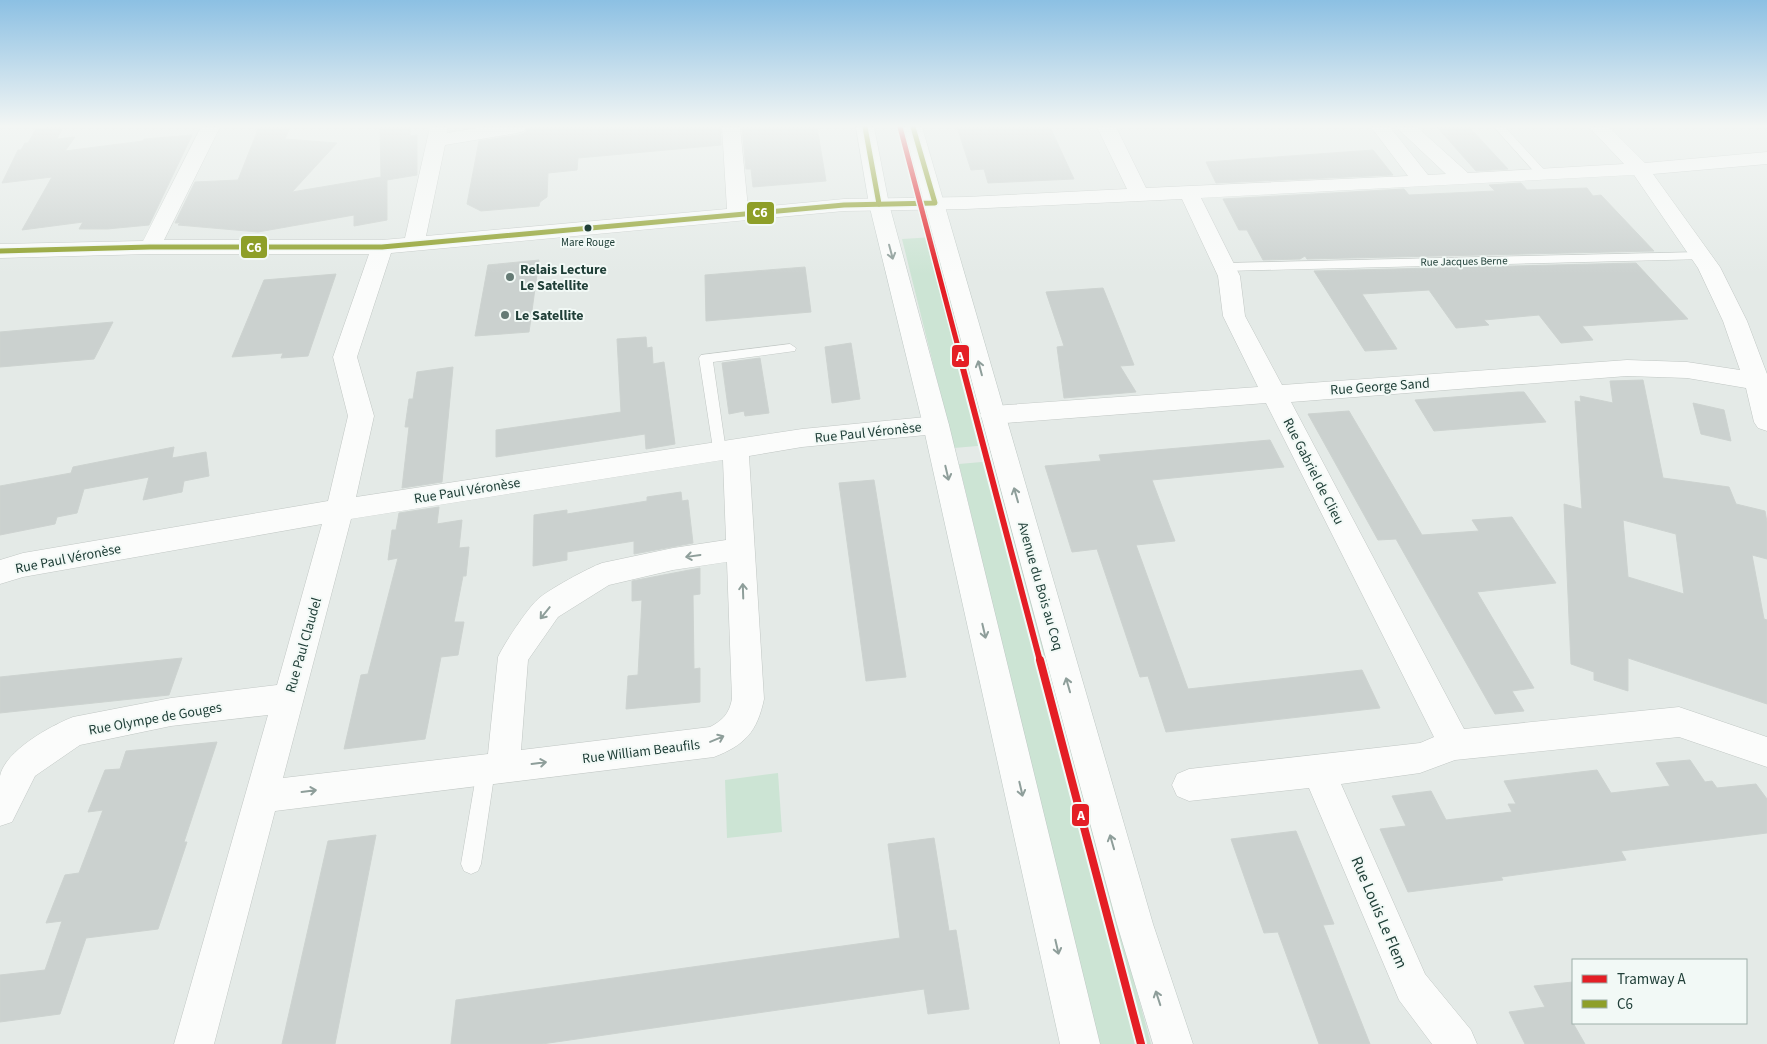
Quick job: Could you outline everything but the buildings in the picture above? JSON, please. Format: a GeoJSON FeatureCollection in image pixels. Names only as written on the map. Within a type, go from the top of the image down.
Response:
{"type":"FeatureCollection","features":[{"type":"Feature","properties":{"kind":"street"},"geometry":{"type":"LineString","coordinates":[[150,247],[186,176]]}},
{"type":"Feature","properties":{"kind":"street"},"geometry":{"type":"LineString","coordinates":[[414,244],[429,176]]}},
{"type":"Feature","properties":{"kind":"street"},"geometry":{"type":"LineString","coordinates":[[735,176],[738,214]]}},
{"type":"Feature","properties":{"kind":"street"},"geometry":{"type":"LineString","coordinates":[[873,176],[878,204],[936,425],[1080,1044]]}},
{"type":"Feature","properties":{"kind":"street","name":"Avenue du Bois au Coq"},"geometry":{"type":"LineString","coordinates":[[927,176],[1135,924],[1173,1044]]}},
{"type":"Feature","properties":{"kind":"street"},"geometry":{"type":"LineString","coordinates":[[1130,176],[1139,194]]}},
{"type":"Feature","properties":{"kind":"street"},"geometry":{"type":"LineString","coordinates":[[1419,176],[1422,180]]}},
{"type":"Feature","properties":{"kind":"street"},"geometry":{"type":"LineString","coordinates":[[0,251],[150,247],[382,247],[844,205],[935,203],[1508,176]]}},
{"type":"Feature","properties":{"kind":"street"},"geometry":{"type":"LineString","coordinates":[[1645,176],[1702,256],[1735,321],[1762,382],[1767,422]]}},
{"type":"Feature","properties":{"kind":"street","name":"Rue Gabriel de Clieu"},"geometry":{"type":"LineString","coordinates":[[1188,191],[1226,267],[1229,276],[1234,316],[1455,745]]}},
{"type":"Feature","properties":{"kind":"street","name":"Rue Paul Claudel"},"geometry":{"type":"LineString","coordinates":[[194,1044],[340,510],[361,416],[345,357],[382,247]]}},
{"type":"Feature","properties":{"kind":"street","name":"Rue George Sand"},"geometry":{"type":"LineString","coordinates":[[993,415],[1627,368],[1687,370],[1762,382]]}},
{"type":"Feature","properties":{"kind":"street","name":"Rue Paul Véronèse"},"geometry":{"type":"LineString","coordinates":[[0,572],[23,565],[340,510],[802,438],[936,425]]}},
{"type":"Feature","properties":{"kind":"street","name":"Rue William Beaufils"},"geometry":{"type":"LineString","coordinates":[[260,797],[714,742],[737,729],[745,715],[748,699],[742,549],[728,450]]}},
{"type":"Feature","properties":{"kind":"street"},"geometry":{"type":"LineString","coordinates":[[494,769],[513,658],[548,608],[602,575],[673,559],[742,549]]}},
{"type":"Feature","properties":{"kind":"street","name":"Rue Olympe de Gouges"},"geometry":{"type":"LineString","coordinates":[[0,810],[22,765],[73,732],[171,712],[288,698]]}},
{"type":"Feature","properties":{"kind":"street"},"geometry":{"type":"LineString","coordinates":[[1190,784],[1319,771],[1420,758],[1455,745],[1679,722],[1767,752]]}},
{"type":"Feature","properties":{"kind":"street","name":"Rue Louis Le Flem"},"geometry":{"type":"LineString","coordinates":[[1319,771],[1412,987],[1457,1044]]}},
{"type":"Feature","properties":{"kind":"lane","name":"Rue Jacques Berne"},"geometry":{"type":"LineString","coordinates":[[1226,267],[1702,256]]}},
{"type":"Feature","properties":{"kind":"lane"},"geometry":{"type":"LineString","coordinates":[[728,450],[706,358],[790,348]]}},
{"type":"Feature","properties":{"kind":"lane"},"geometry":{"type":"LineString","coordinates":[[471,864],[494,769]]}},
{"type":"Feature","properties":{"kind":"green space"},"geometry":{"type":"Polygon","coordinates":[[[934,237],[989,445],[954,448],[902,239],[934,237]]]}},
{"type":"Feature","properties":{"kind":"green space"},"geometry":{"type":"Polygon","coordinates":[[[993,461],[1151,1044],[1098,1044],[959,464],[993,461]]]}},
{"type":"Feature","properties":{"kind":"green space"},"geometry":{"type":"Polygon","coordinates":[[[778,773],[782,832],[727,838],[725,780],[778,773]]]}},
{"type":"Feature","properties":{"kind":"tram line","name":"A"},"geometry":{"type":"LineString","coordinates":[[913,176],[1141,1044]]}},
{"type":"Feature","properties":{"kind":"transit line","name":"C6"},"geometry":{"type":"LineString","coordinates":[[874,176],[879,204]]}},
{"type":"Feature","properties":{"kind":"transit line","name":"C6"},"geometry":{"type":"LineString","coordinates":[[0,251],[150,247],[382,247],[844,205],[935,203],[927,176]]}},
{"type":"Feature","properties":{"kind":"place","name":"Mare Rouge"},"geometry":{"type":"Point","coordinates":[588,228]}},
{"type":"Feature","properties":{"kind":"place","name":"Relais Lecture Le Satellite"},"geometry":{"type":"Point","coordinates":[510,277]}},
{"type":"Feature","properties":{"kind":"place","name":"Le Satellite"},"geometry":{"type":"Point","coordinates":[505,315]}}]}
